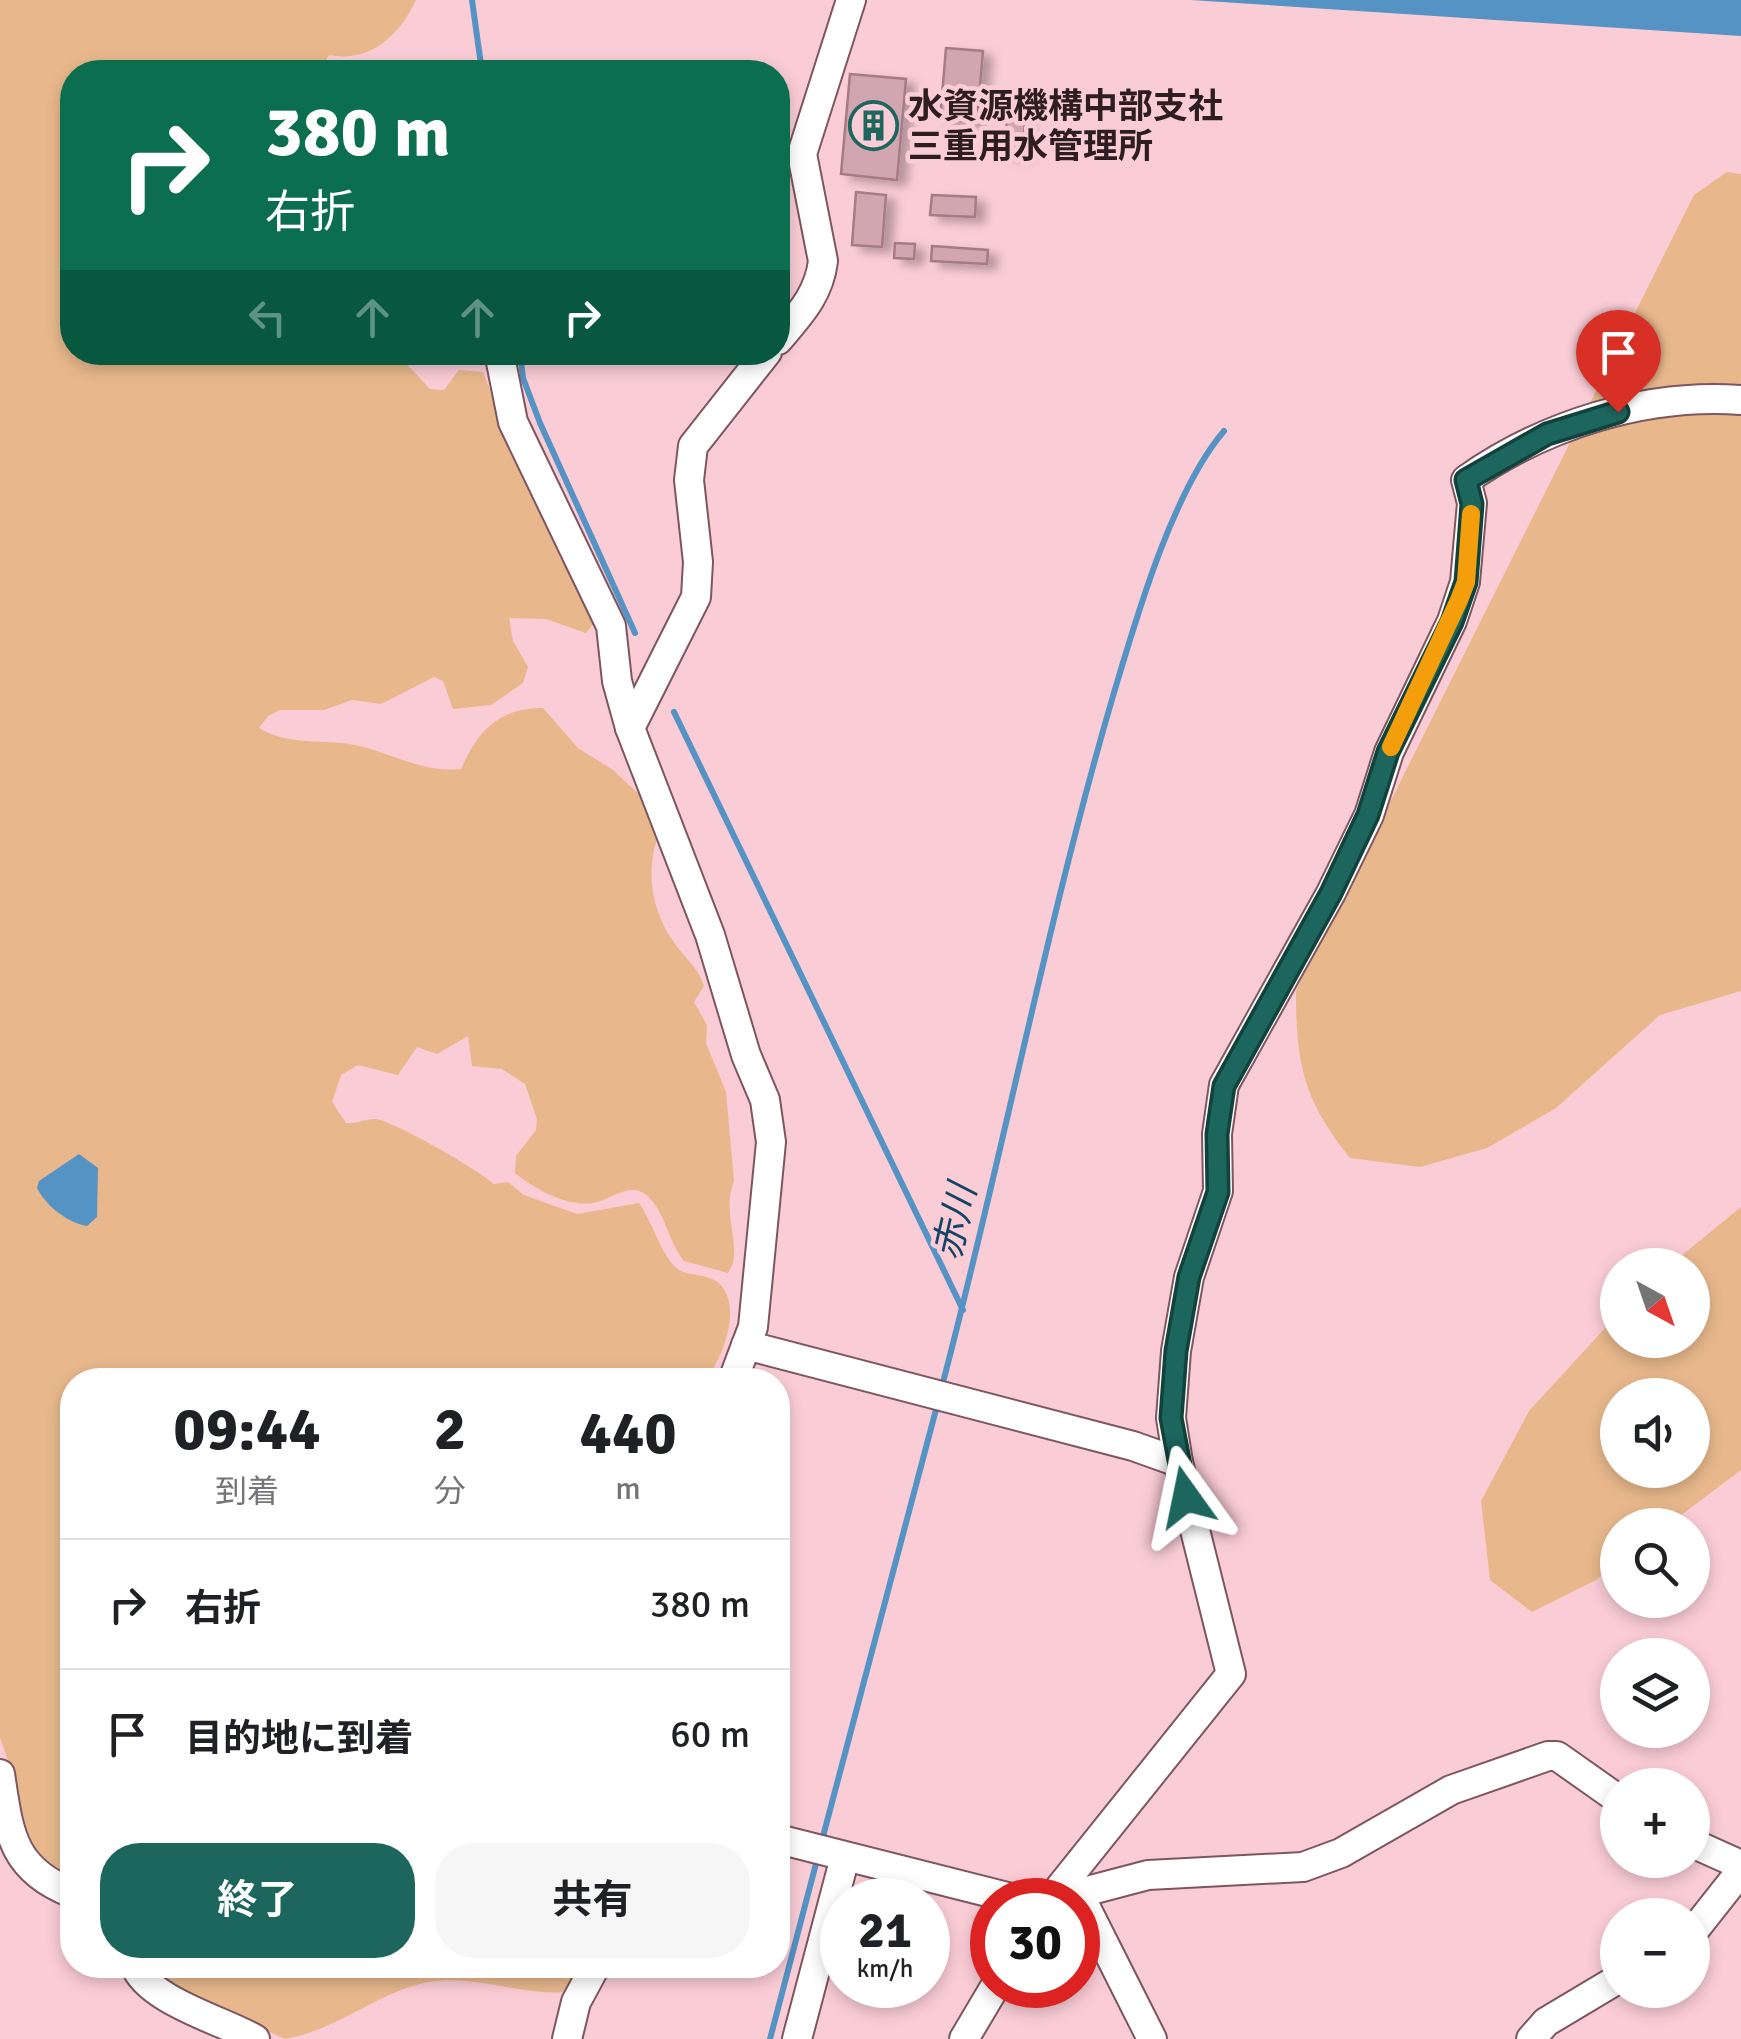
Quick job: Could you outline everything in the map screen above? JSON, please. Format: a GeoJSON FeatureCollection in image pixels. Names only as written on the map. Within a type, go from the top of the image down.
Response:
{"type":"FeatureCollection","features":[{"type":"Feature","properties":{"kind":"street"},"geometry":{"type":"LineString","coordinates":[[790,325],[810,301],[821,276],[822,261],[802,154],[851,0]]}},
{"type":"Feature","properties":{"kind":"street"},"geometry":{"type":"LineString","coordinates":[[502,365],[514,422],[616,640],[618,682],[630,728],[710,935],[770,1120],[753,1326],[737,1368]]}},
{"type":"Feature","properties":{"kind":"street"},"geometry":{"type":"LineString","coordinates":[[630,728],[696,596],[698,562],[689,480],[693,446],[757,365]]}},
{"type":"Feature","properties":{"kind":"street"},"geometry":{"type":"LineString","coordinates":[[1075,1878],[1231,1674],[1178,1462],[1171,1418],[1176,1351],[1189,1277],[1218,1192],[1217,1134],[1224,1086],[1331,893],[1368,815],[1388,752],[1447,634],[1466,582],[1472,504],[1466,480],[1547,434],[1618,412],[1674,401],[1741,400]]}},
{"type":"Feature","properties":{"kind":"street"},"geometry":{"type":"LineString","coordinates":[[746,1345],[1178,1462]]}},
{"type":"Feature","properties":{"kind":"street"},"geometry":{"type":"LineString","coordinates":[[1100,1888],[1148,1875],[1303,1867],[1366,1840],[1451,1790],[1548,1756],[1556,1756],[1600,1786]]}},
{"type":"Feature","properties":{"kind":"street"},"geometry":{"type":"LineString","coordinates":[[0,1774],[4,1833],[42,1876],[60,1886]]}},
{"type":"Feature","properties":{"kind":"street"},"geometry":{"type":"LineString","coordinates":[[790,1841],[970,1888]]}},
{"type":"Feature","properties":{"kind":"street"},"geometry":{"type":"LineString","coordinates":[[796,2039],[827,1852]]}},
{"type":"Feature","properties":{"kind":"street"},"geometry":{"type":"LineString","coordinates":[[1710,1852],[1741,1868],[1710,1909]]}},
{"type":"Feature","properties":{"kind":"street"},"geometry":{"type":"LineString","coordinates":[[1100,1959],[1152,2039]]}},
{"type":"Feature","properties":{"kind":"street"},"geometry":{"type":"LineString","coordinates":[[143,1978],[164,1995],[255,2039]]}},
{"type":"Feature","properties":{"kind":"street"},"geometry":{"type":"LineString","coordinates":[[566,2039],[576,2002],[589,1978]]}},
{"type":"Feature","properties":{"kind":"street"},"geometry":{"type":"LineString","coordinates":[[1530,2039],[1546,2022],[1600,1990]]}},
{"type":"Feature","properties":{"kind":"street"},"geometry":{"type":"LineString","coordinates":[[964,2039],[982,2008]]}},
{"type":"Feature","properties":{"kind":"shaded area"},"geometry":{"type":"Polygon","coordinates":[[[0,0],[416,0],[392,35],[358,55],[329,55],[326,60],[60,60],[60,365],[408,365],[430,389],[444,390],[459,370],[483,372],[522,473],[594,623],[586,633],[546,619],[509,618],[513,641],[528,667],[523,683],[491,705],[453,709],[443,681],[434,677],[381,704],[352,700],[324,710],[280,710],[268,716],[259,728],[283,738],[347,744],[448,770],[461,769],[475,743],[502,717],[543,708],[578,748],[613,770],[642,797],[658,837],[651,877],[656,904],[666,929],[704,986],[694,1002],[707,1025],[706,1043],[726,1092],[734,1181],[730,1194],[733,1264],[728,1273],[684,1261],[652,1200],[639,1191],[583,1204],[541,1191],[515,1173],[516,1156],[536,1130],[537,1119],[525,1084],[502,1069],[472,1066],[468,1036],[437,1054],[417,1047],[398,1075],[358,1065],[341,1075],[332,1102],[346,1123],[373,1119],[386,1122],[436,1147],[494,1184],[508,1182],[524,1195],[577,1214],[639,1203],[673,1265],[683,1272],[711,1278],[725,1290],[729,1302],[728,1330],[714,1368],[60,1368],[60,1873],[35,1850],[25,1834],[0,1738],[0,0]]]}},
{"type":"Feature","properties":{"kind":"shaded area"},"geometry":{"type":"Polygon","coordinates":[[[1727,172],[1741,174],[1741,991],[1660,1015],[1556,1108],[1487,1148],[1420,1167],[1350,1158],[1322,1117],[1305,1080],[1296,990],[1694,195],[1727,172]]]}},
{"type":"Feature","properties":{"kind":"shaded area"},"geometry":{"type":"Polygon","coordinates":[[[1741,1207],[1741,1470],[1691,1508],[1600,1508],[1600,1577],[1532,1612],[1490,1580],[1481,1501],[1529,1411],[1600,1334],[1600,1358],[1710,1358],[1710,1248],[1691,1248],[1741,1207]]]}},
{"type":"Feature","properties":{"kind":"shaded area"},"geometry":{"type":"Polygon","coordinates":[[[159,1978],[576,1978],[568,1992],[463,1981],[429,1982],[393,1993],[323,2028],[285,2039],[165,1985],[159,1978]]]}},
{"type":"Feature","properties":{"kind":"water"},"geometry":{"type":"Polygon","coordinates":[[[1191,0],[1741,0],[1741,36],[1191,0]]]}},
{"type":"Feature","properties":{"kind":"water"},"geometry":{"type":"Polygon","coordinates":[[[79,1154],[98,1168],[97,1217],[87,1226],[58,1213],[37,1188],[39,1181],[79,1154]]]}},
{"type":"Feature","properties":{"kind":"building"},"geometry":{"type":"Polygon","coordinates":[[[946,48],[983,51],[977,122],[940,119],[946,48]]]}},
{"type":"Feature","properties":{"kind":"building","name":"水資源機構中部支社 三重用水管理所"},"geometry":{"type":"Polygon","coordinates":[[[850,74],[906,79],[897,180],[841,174],[850,74]]]}},
{"type":"Feature","properties":{"kind":"building"},"geometry":{"type":"Polygon","coordinates":[[[1007,116],[1025,117],[1023,154],[1004,153],[1007,116]]]}},
{"type":"Feature","properties":{"kind":"building"},"geometry":{"type":"Polygon","coordinates":[[[856,192],[886,195],[882,247],[852,245],[856,192]]]}},
{"type":"Feature","properties":{"kind":"building"},"geometry":{"type":"Polygon","coordinates":[[[932,195],[976,197],[975,217],[930,215],[932,195]]]}},
{"type":"Feature","properties":{"kind":"building"},"geometry":{"type":"Polygon","coordinates":[[[895,243],[915,244],[914,259],[894,258],[895,243]]]}},
{"type":"Feature","properties":{"kind":"building"},"geometry":{"type":"Polygon","coordinates":[[[932,246],[988,250],[987,264],[931,261],[932,246]]]}},
{"type":"Feature","properties":{"kind":"waterway"},"geometry":{"type":"LineString","coordinates":[[472,0],[480,60]]}},
{"type":"Feature","properties":{"kind":"waterway"},"geometry":{"type":"LineString","coordinates":[[522,365],[540,423],[635,633]]}},
{"type":"Feature","properties":{"kind":"waterway","name":"赤川"},"geometry":{"type":"LineString","coordinates":[[941,1390],[1066,869],[1113,696],[1172,521],[1205,457],[1224,431]]}},
{"type":"Feature","properties":{"kind":"waterway"},"geometry":{"type":"LineString","coordinates":[[674,712],[963,1310]]}},
{"type":"Feature","properties":{"kind":"waterway","name":"赤川"},"geometry":{"type":"LineString","coordinates":[[821,1844],[938,1402]]}},
{"type":"Feature","properties":{"kind":"waterway","name":"赤川"},"geometry":{"type":"LineString","coordinates":[[790,1963],[818,1856]]}},
{"type":"Feature","properties":{"kind":"waterway","name":"赤川"},"geometry":{"type":"LineString","coordinates":[[770,2039],[786,1978]]}},
{"type":"Feature","properties":{"kind":"slow traffic"},"geometry":{"type":"LineString","coordinates":[[1391,747],[1442,646],[1466,582],[1471,514]]}},
{"type":"Feature","properties":{"kind":"place","name":"水資源機構中部支社 三重用水管理所"},"geometry":{"type":"Point","coordinates":[873,126]}},
{"type":"Feature","properties":{"kind":"route"},"geometry":{"type":"LineString","coordinates":[[1186,1497],[1171,1418],[1176,1351],[1189,1277],[1218,1192],[1217,1134],[1224,1086],[1331,893],[1368,815],[1388,752],[1452,622],[1466,582],[1472,504],[1466,480],[1547,434],[1618,412]]}}]}
